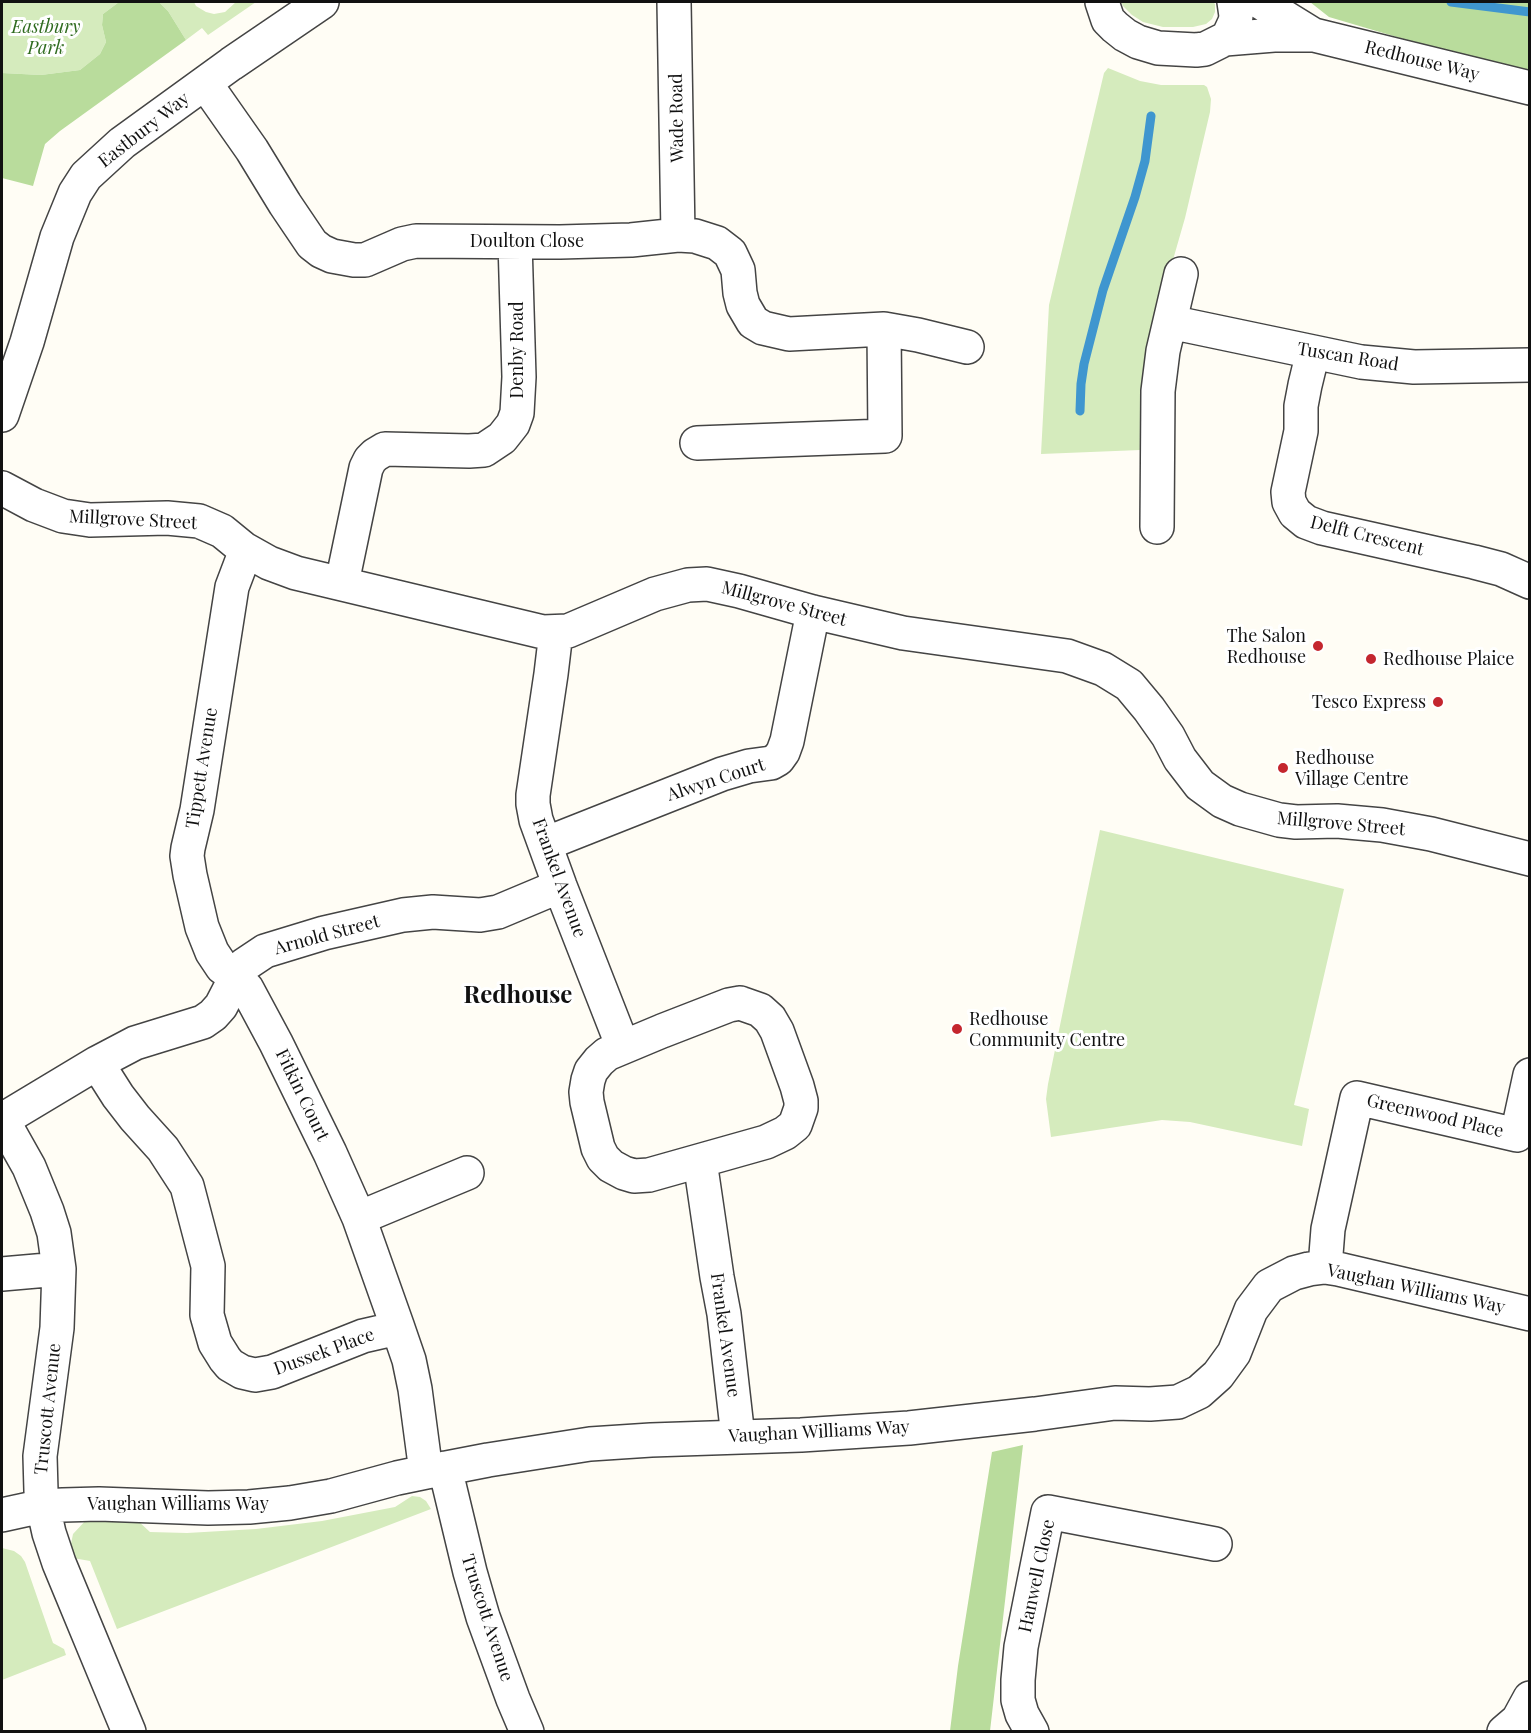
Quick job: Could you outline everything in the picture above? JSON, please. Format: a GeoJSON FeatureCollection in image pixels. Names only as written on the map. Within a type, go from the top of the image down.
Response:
{"type":"FeatureCollection","features":[{"type":"Feature","properties":{"kind":"street","name":"Eastbury Way"},"geometry":{"type":"LineString","coordinates":[[2,414],[27,342],[57,237],[75,193],[87,176],[111,152],[231,63],[322,2]]}},
{"type":"Feature","properties":{"kind":"street","name":"Wade Road"},"geometry":{"type":"LineString","coordinates":[[674,2],[678,236]]}},
{"type":"Feature","properties":{"kind":"street"},"geometry":{"type":"LineString","coordinates":[[1076,2],[1105,11]]}},
{"type":"Feature","properties":{"kind":"street"},"geometry":{"type":"LineString","coordinates":[[1225,39],[1235,22],[1234,2]]}},
{"type":"Feature","properties":{"kind":"street","name":"Redhouse Way"},"geometry":{"type":"LineString","coordinates":[[1260,2],[1314,35]]}},
{"type":"Feature","properties":{"kind":"street","name":"Redhouse Way"},"geometry":{"type":"LineString","coordinates":[[1105,11],[1125,35],[1158,48],[1196,50],[1205,49],[1225,39],[1314,35],[1530,87]]}},
{"type":"Feature","properties":{"kind":"street","name":"Doulton Close"},"geometry":{"type":"LineString","coordinates":[[205,83],[262,165],[312,244],[332,256],[365,260],[402,244],[416,241],[631,240],[695,236],[717,243],[730,253],[738,270],[743,305],[753,322],[763,328],[789,334],[884,328],[968,347]]}},
{"type":"Feature","properties":{"kind":"street","name":"Denby Road"},"geometry":{"type":"LineString","coordinates":[[342,583],[366,468],[375,454],[386,449],[469,452],[484,450],[502,438],[513,424],[517,413],[519,377],[515,242]]}},
{"type":"Feature","properties":{"kind":"street"},"geometry":{"type":"LineString","coordinates":[[1157,527],[1158,391],[1161,362],[1181,274]]}},
{"type":"Feature","properties":{"kind":"street","name":"Tuscan Road"},"geometry":{"type":"LineString","coordinates":[[1170,322],[1361,362],[1413,367],[1530,365]]}},
{"type":"Feature","properties":{"kind":"street"},"geometry":{"type":"LineString","coordinates":[[697,443],[885,436],[884,328]]}},
{"type":"Feature","properties":{"kind":"street","name":"Delft Crescent"},"geometry":{"type":"LineString","coordinates":[[1312,352],[1301,406],[1301,431],[1288,492],[1289,502],[1295,513],[1306,522],[1322,528],[1501,569],[1530,582]]}},
{"type":"Feature","properties":{"kind":"street","name":"Millgrove Street"},"geometry":{"type":"LineString","coordinates":[[2,489],[33,505],[63,516],[90,520],[167,518],[199,521],[222,531],[246,550],[269,563],[296,573],[543,632],[568,631],[655,594],[688,585],[707,584],[903,633],[1067,656],[1103,669],[1123,681],[1140,697],[1168,736],[1180,759],[1200,785],[1222,801],[1240,809],[1279,820],[1296,822],[1337,821],[1382,825],[1431,834],[1530,859]]}},
{"type":"Feature","properties":{"kind":"street","name":"Tippett Avenue"},"geometry":{"type":"LineString","coordinates":[[236,977],[222,967],[206,940],[187,856],[232,587],[246,550]]}},
{"type":"Feature","properties":{"kind":"street","name":"Alwyn Court"},"geometry":{"type":"LineString","coordinates":[[545,844],[722,774],[778,759],[787,741],[813,612]]}},
{"type":"Feature","properties":{"kind":"street","name":"Frankel Avenue"},"geometry":{"type":"LineString","coordinates":[[556,632],[533,795],[536,820],[623,1047]]}},
{"type":"Feature","properties":{"kind":"street","name":"Arnold Street"},"geometry":{"type":"LineString","coordinates":[[2,1120],[97,1063],[144,1040],[203,1022],[222,1006],[244,964],[266,951],[324,933],[419,912],[480,915],[498,912],[560,886]]}},
{"type":"Feature","properties":{"kind":"street","name":"Fitkin Court"},"geometry":{"type":"LineString","coordinates":[[236,977],[247,989],[276,1043],[330,1153],[359,1218],[398,1328]]}},
{"type":"Feature","properties":{"kind":"street"},"geometry":{"type":"LineString","coordinates":[[740,1003],[760,1010],[770,1019],[777,1031],[797,1086],[801,1108],[795,1125],[785,1133],[766,1142],[700,1161],[649,1175],[634,1176],[611,1166],[603,1158],[598,1148],[587,1102],[588,1080],[598,1060],[607,1054],[729,1005],[740,1003]]}},
{"type":"Feature","properties":{"kind":"street","name":"Dussek Place"},"geometry":{"type":"LineString","coordinates":[[97,1063],[118,1096],[163,1149],[187,1186],[208,1266],[209,1283],[206,1304],[210,1326],[219,1351],[230,1365],[248,1374],[272,1372],[363,1336],[398,1328],[409,1360],[436,1470]]}},
{"type":"Feature","properties":{"kind":"street","name":"Greenwood Place"},"geometry":{"type":"LineString","coordinates":[[1325,1267],[1328,1229],[1357,1098],[1517,1135],[1530,1075]]}},
{"type":"Feature","properties":{"kind":"street","name":"Truscott Avenue"},"geometry":{"type":"LineString","coordinates":[[2,1120],[29,1167],[47,1211],[54,1233],[59,1269],[57,1328],[40,1456],[43,1506],[59,1563],[129,1731]]}},
{"type":"Feature","properties":{"kind":"street","name":"Frankel Avenue"},"geometry":{"type":"LineString","coordinates":[[700,1161],[724,1314],[738,1437]]}},
{"type":"Feature","properties":{"kind":"street"},"geometry":{"type":"LineString","coordinates":[[359,1218],[467,1173]]}},
{"type":"Feature","properties":{"kind":"street","name":"Vaughan Williams Way"},"geometry":{"type":"LineString","coordinates":[[2,1515],[43,1506],[99,1504],[249,1508],[331,1496],[436,1470],[590,1444],[909,1428],[1115,1403],[1178,1402],[1199,1392],[1218,1375],[1234,1353],[1251,1310],[1269,1286],[1294,1273],[1325,1267],[1530,1314]]}},
{"type":"Feature","properties":{"kind":"street"},"geometry":{"type":"LineString","coordinates":[[2,1274],[59,1269]]}},
{"type":"Feature","properties":{"kind":"street","name":"Truscott Avenue"},"geometry":{"type":"LineString","coordinates":[[436,1470],[483,1617],[527,1731]]}},
{"type":"Feature","properties":{"kind":"street","name":"Hanwell Close"},"geometry":{"type":"LineString","coordinates":[[1032,1731],[1022,1714],[1018,1700],[1018,1680],[1021,1647],[1048,1512],[1215,1544]]}},
{"type":"Feature","properties":{"kind":"street"},"geometry":{"type":"LineString","coordinates":[[1504,1731],[1518,1720],[1530,1698]]}},
{"type":"Feature","properties":{"kind":"green space","name":"Eastbury Park"},"geometry":{"type":"Polygon","coordinates":[[[2,2],[119,2],[103,14],[102,25],[106,42],[100,54],[80,70],[41,75],[2,73],[2,2]]]}},
{"type":"Feature","properties":{"kind":"green space"},"geometry":{"type":"Polygon","coordinates":[[[119,2],[159,2],[168,11],[186,40],[45,144],[33,186],[2,178],[2,73],[41,75],[80,70],[100,54],[106,42],[102,25],[103,14],[119,2]]]}},
{"type":"Feature","properties":{"kind":"green space"},"geometry":{"type":"Polygon","coordinates":[[[159,2],[194,2],[206,12],[214,14],[225,12],[236,2],[256,2],[208,35],[202,28],[186,40],[168,11],[159,2]]]}},
{"type":"Feature","properties":{"kind":"green space"},"geometry":{"type":"Polygon","coordinates":[[[1121,2],[1213,2],[1215,12],[1206,24],[1193,27],[1163,27],[1143,22],[1132,15],[1121,2]]]}},
{"type":"Feature","properties":{"kind":"green space"},"geometry":{"type":"Polygon","coordinates":[[[1310,2],[1529,2],[1529,76],[1329,17],[1310,2]]]}},
{"type":"Feature","properties":{"kind":"green space"},"geometry":{"type":"Polygon","coordinates":[[[1108,68],[1140,81],[1161,85],[1204,85],[1211,99],[1210,112],[1185,218],[1156,319],[1142,403],[1140,450],[1041,454],[1049,305],[1104,73],[1108,68]]]}},
{"type":"Feature","properties":{"kind":"green space"},"geometry":{"type":"Polygon","coordinates":[[[1100,830],[1344,889],[1294,1105],[1309,1109],[1302,1146],[1190,1122],[1162,1120],[1051,1137],[1046,1099],[1048,1084],[1100,830]]]}},
{"type":"Feature","properties":{"kind":"green space"},"geometry":{"type":"Polygon","coordinates":[[[1023,1445],[990,1731],[950,1731],[992,1452],[1023,1445]]]}},
{"type":"Feature","properties":{"kind":"green space"},"geometry":{"type":"Polygon","coordinates":[[[412,1496],[426,1501],[431,1509],[117,1629],[90,1561],[73,1558],[71,1544],[73,1534],[87,1519],[137,1520],[150,1532],[187,1533],[256,1529],[322,1521],[395,1507],[412,1496]]]}},
{"type":"Feature","properties":{"kind":"green space"},"geometry":{"type":"Polygon","coordinates":[[[2,1548],[14,1551],[25,1562],[53,1643],[64,1649],[66,1655],[2,1680],[2,1548]]]}},
{"type":"Feature","properties":{"kind":"waterway"},"geometry":{"type":"LineString","coordinates":[[1451,2],[1530,12]]}},
{"type":"Feature","properties":{"kind":"waterway"},"geometry":{"type":"LineString","coordinates":[[1080,411],[1084,364],[1103,290],[1145,161],[1151,116]]}},
{"type":"Feature","properties":{"kind":"place","name":"The Salon Redhouse"},"geometry":{"type":"Point","coordinates":[1318,646]}},
{"type":"Feature","properties":{"kind":"place","name":"Redhouse Plaice"},"geometry":{"type":"Point","coordinates":[1371,659]}},
{"type":"Feature","properties":{"kind":"place","name":"Tesco Express"},"geometry":{"type":"Point","coordinates":[1438,702]}},
{"type":"Feature","properties":{"kind":"place","name":"Redhouse Village Centre"},"geometry":{"type":"Point","coordinates":[1283,768]}},
{"type":"Feature","properties":{"kind":"place","name":"Redhouse Community Centre"},"geometry":{"type":"Point","coordinates":[957,1029]}},
{"type":"Feature","properties":{"kind":"district","name":"Redhouse"},"geometry":{"type":"Point","coordinates":[518,996]}}]}
